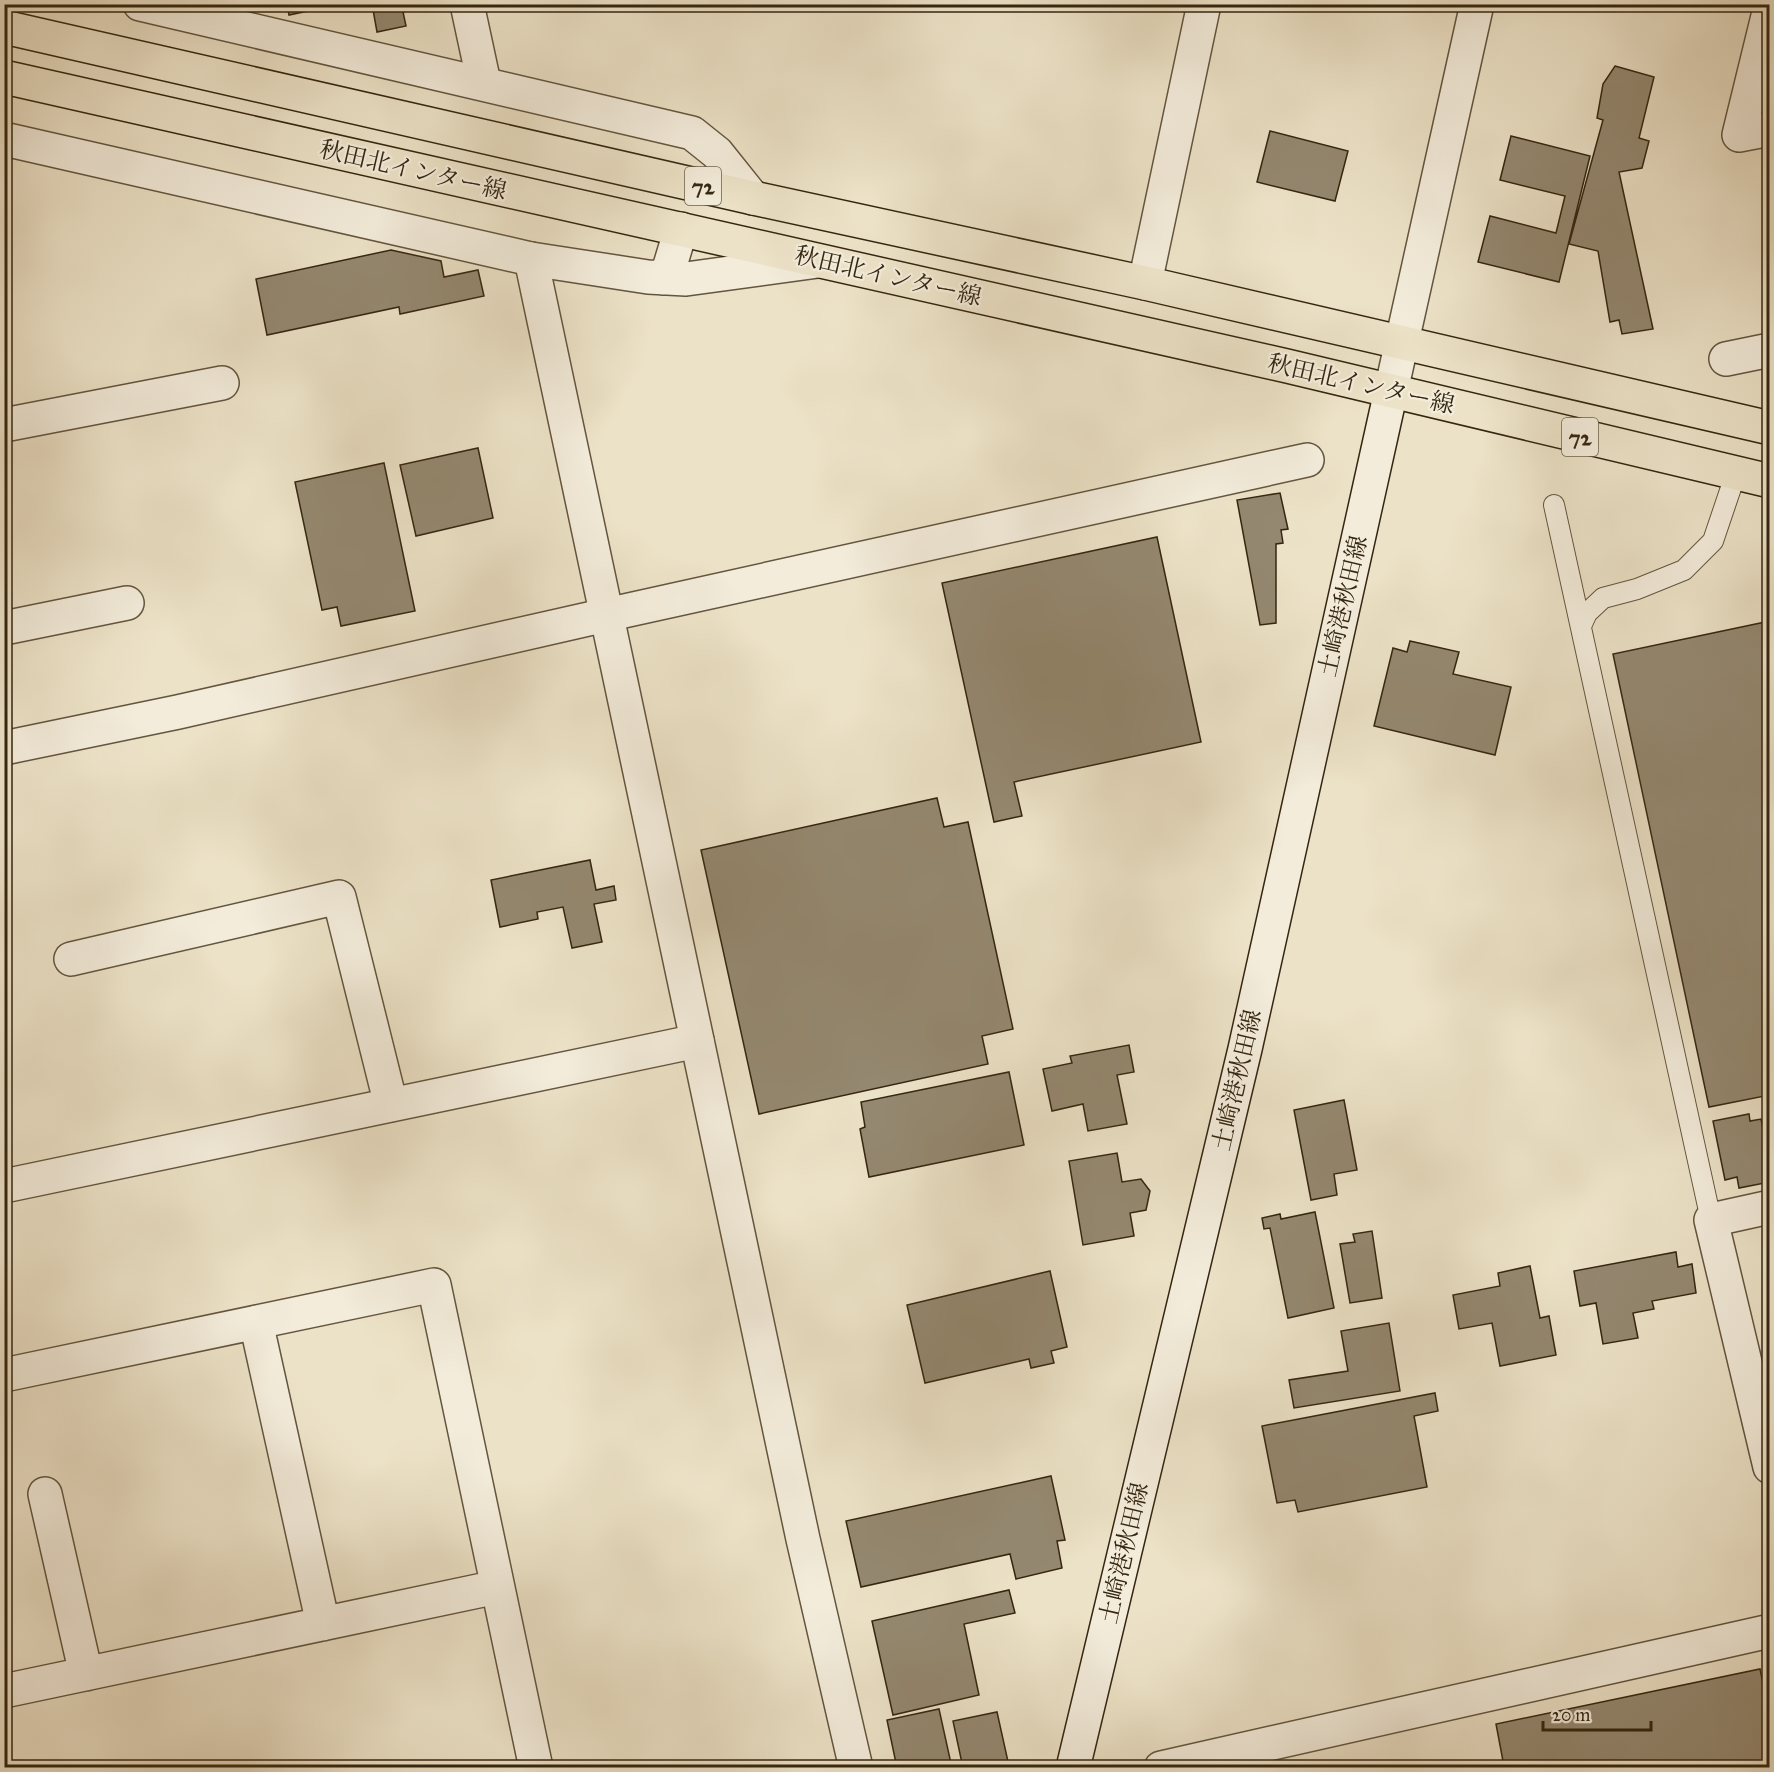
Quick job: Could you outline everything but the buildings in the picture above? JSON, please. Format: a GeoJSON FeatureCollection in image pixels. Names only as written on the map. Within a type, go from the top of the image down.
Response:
{"type":"FeatureCollection","features":[{"type":"Feature","properties":{"kind":"main road","name":"秋田北インター線"},"geometry":{"type":"LineString","coordinates":[[4,27],[753,198],[1145,283],[1770,428]]}},
{"type":"Feature","properties":{"kind":"main road","name":"秋田北インター線"},"geometry":{"type":"LineString","coordinates":[[4,77],[1391,391],[1770,481]]}},
{"type":"Feature","properties":{"kind":"street"},"geometry":{"type":"LineString","coordinates":[[140,4],[252,18],[484,83],[692,133],[717,153],[753,198]]}},
{"type":"Feature","properties":{"kind":"street"},"geometry":{"type":"LineString","coordinates":[[467,4],[484,83]]}},
{"type":"Feature","properties":{"kind":"street"},"geometry":{"type":"LineString","coordinates":[[1145,283],[1204,4]]}},
{"type":"Feature","properties":{"kind":"street","name":"土崎港秋田線"},"geometry":{"type":"LineString","coordinates":[[1073,1767],[1245,1049],[1477,4]]}},
{"type":"Feature","properties":{"kind":"street"},"geometry":{"type":"LineString","coordinates":[[1770,8],[1739,135],[1770,129]]}},
{"type":"Feature","properties":{"kind":"street"},"geometry":{"type":"LineString","coordinates":[[4,139],[531,259],[663,278],[707,277],[821,261]]}},
{"type":"Feature","properties":{"kind":"street"},"geometry":{"type":"LineString","coordinates":[[663,278],[669,269],[681,230]]}},
{"type":"Feature","properties":{"kind":"street"},"geometry":{"type":"LineString","coordinates":[[531,259],[803,1539],[856,1767]]}},
{"type":"Feature","properties":{"kind":"street"},"geometry":{"type":"LineString","coordinates":[[1726,358],[1770,350]]}},
{"type":"Feature","properties":{"kind":"street"},"geometry":{"type":"LineString","coordinates":[[4,424],[222,383]]}},
{"type":"Feature","properties":{"kind":"street"},"geometry":{"type":"LineString","coordinates":[[4,748],[178,712],[1306,460]]}},
{"type":"Feature","properties":{"kind":"street"},"geometry":{"type":"LineString","coordinates":[[4,628],[127,603]]}},
{"type":"Feature","properties":{"kind":"street"},"geometry":{"type":"LineString","coordinates":[[71,959],[339,897],[391,1105]]}},
{"type":"Feature","properties":{"kind":"street"},"geometry":{"type":"LineString","coordinates":[[4,1186],[697,1041]]}},
{"type":"Feature","properties":{"kind":"street"},"geometry":{"type":"LineString","coordinates":[[1770,1208],[1711,1220],[1770,1467]]}},
{"type":"Feature","properties":{"kind":"street"},"geometry":{"type":"LineString","coordinates":[[4,1375],[434,1285],[536,1767]]}},
{"type":"Feature","properties":{"kind":"street"},"geometry":{"type":"LineString","coordinates":[[256,1322],[323,1624]]}},
{"type":"Feature","properties":{"kind":"street"},"geometry":{"type":"LineString","coordinates":[[45,1494],[86,1674]]}},
{"type":"Feature","properties":{"kind":"street"},"geometry":{"type":"LineString","coordinates":[[4,1691],[498,1587]]}},
{"type":"Feature","properties":{"kind":"street"},"geometry":{"type":"LineString","coordinates":[[1161,1767],[1770,1631]]}},
{"type":"Feature","properties":{"kind":"lane"},"geometry":{"type":"LineString","coordinates":[[1581,626],[1587,613],[1603,598],[1637,589],[1684,570],[1713,541],[1736,473]]}},
{"type":"Feature","properties":{"kind":"lane"},"geometry":{"type":"LineString","coordinates":[[1554,505],[1711,1220]]}}]}
